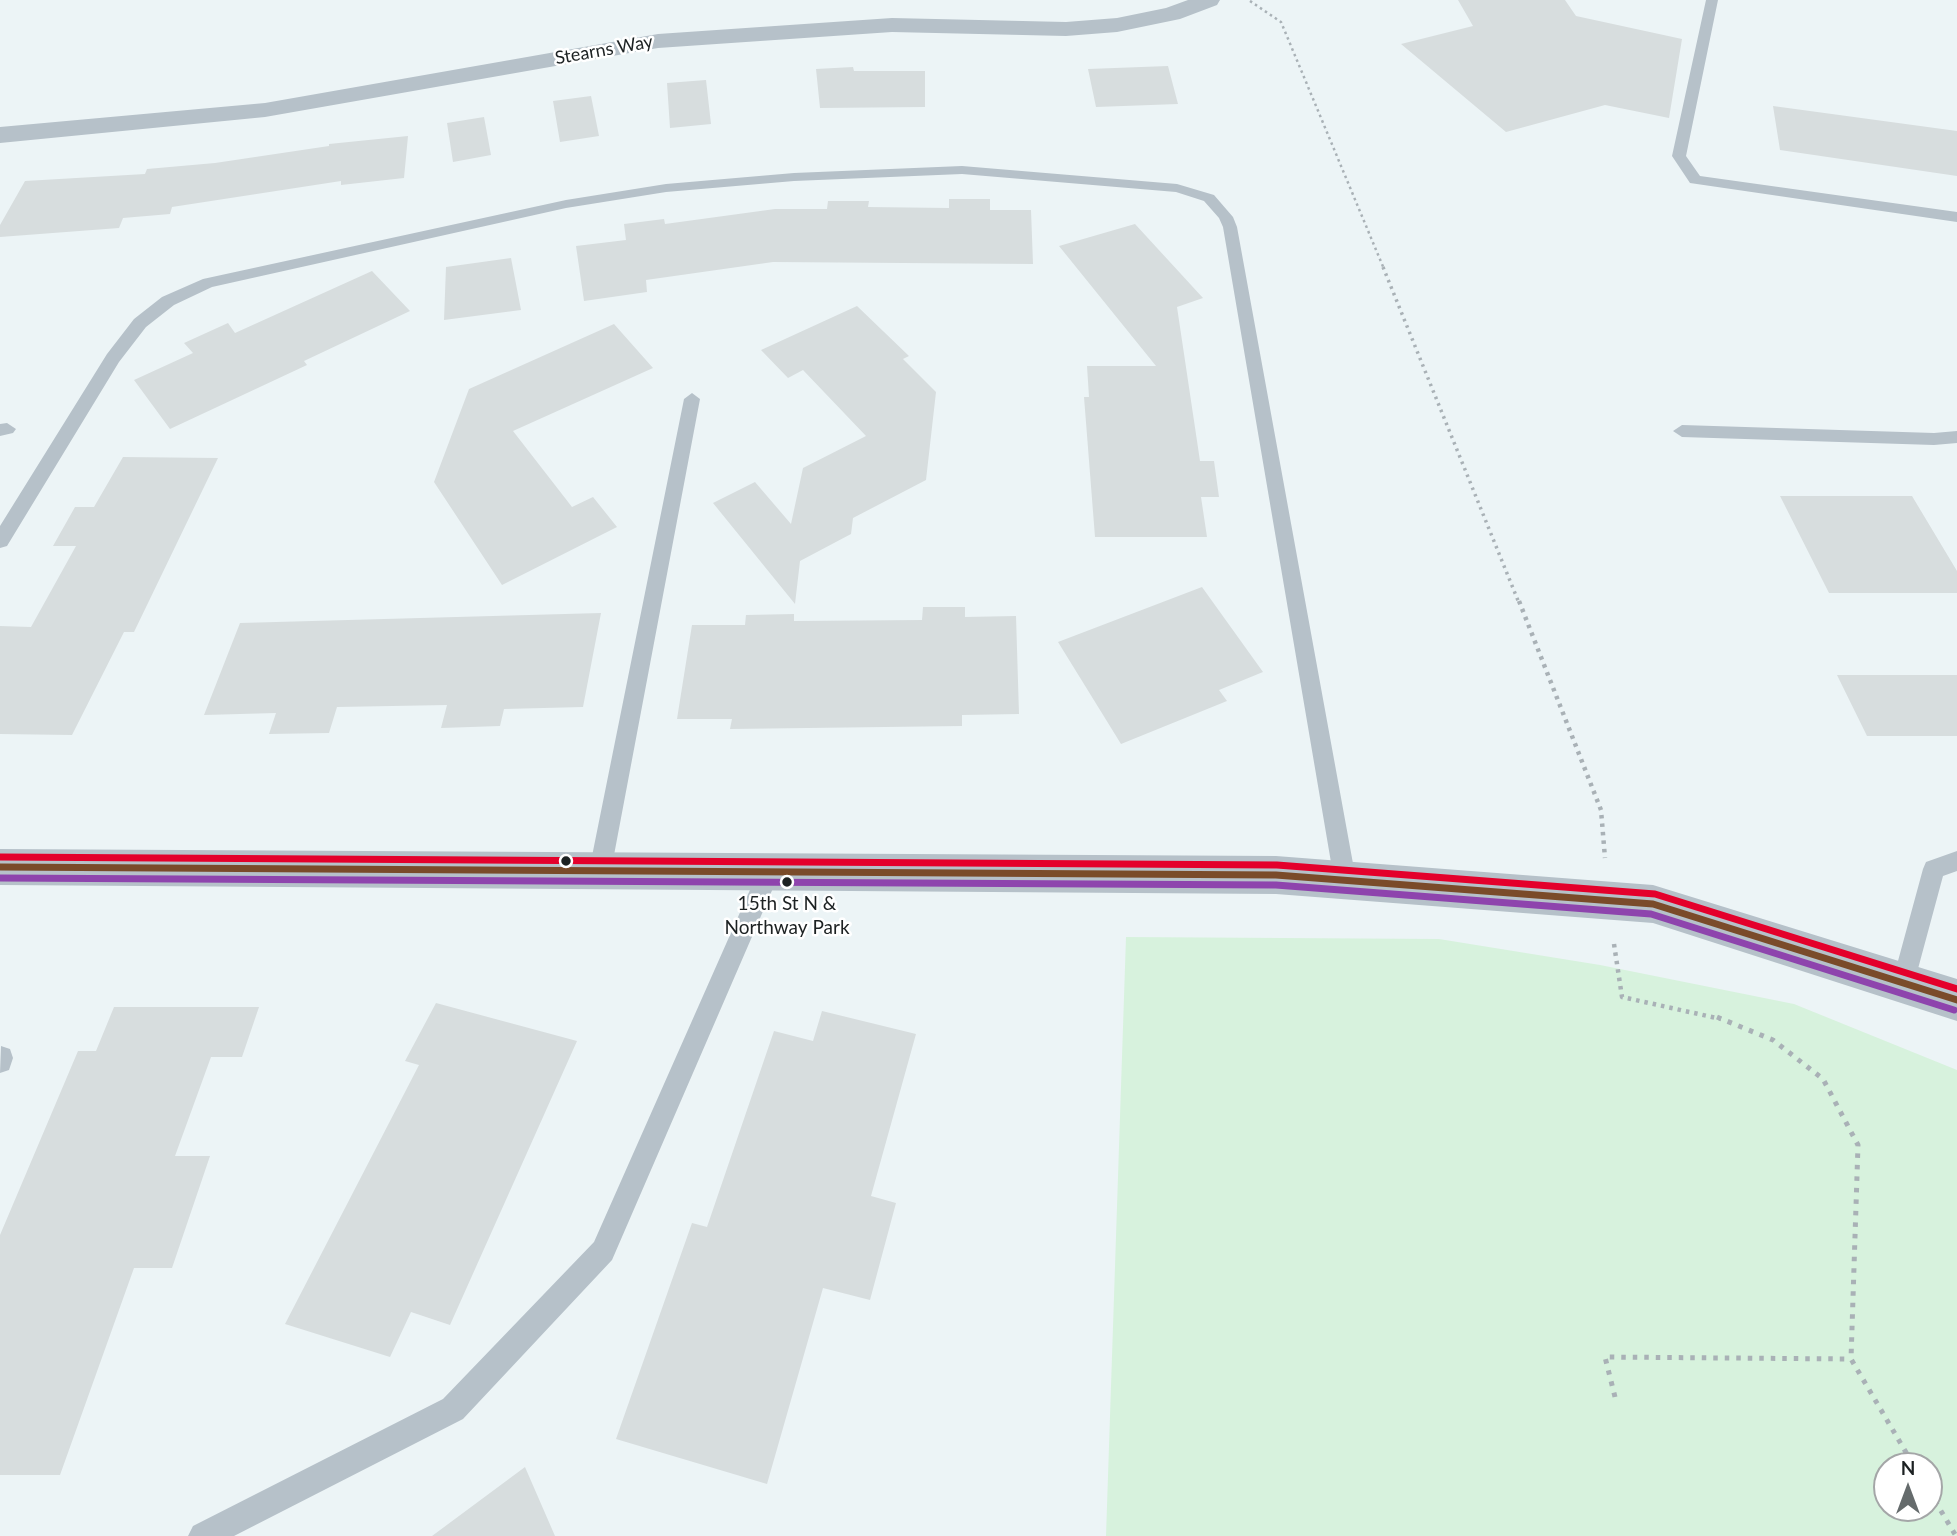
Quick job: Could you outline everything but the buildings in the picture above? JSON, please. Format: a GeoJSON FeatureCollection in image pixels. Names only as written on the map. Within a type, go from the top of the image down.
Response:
{"type":"FeatureCollection","features":[{"type":"Feature","properties":{"kind":"street","name":"Stearns Way"},"geometry":{"type":"LineString","coordinates":[[0,135],[265,110],[658,41],[892,24],[1079,28],[1117,25],[1172,14],[1209,0]]}},
{"type":"Feature","properties":{"kind":"street"},"geometry":{"type":"LineString","coordinates":[[0,867],[1276,876],[1345,880],[1653,904],[1957,1000]]}},
{"type":"Feature","properties":{"kind":"lane"},"geometry":{"type":"LineString","coordinates":[[1712,0],[1679,156],[1695,180],[1957,217]]}},
{"type":"Feature","properties":{"kind":"lane"},"geometry":{"type":"LineString","coordinates":[[0,541],[113,358],[140,323],[168,301],[208,283],[566,204],[666,188],[794,177],[962,170],[1177,188],[1209,198],[1226,217],[1230,227],[1345,880]]}},
{"type":"Feature","properties":{"kind":"lane"},"geometry":{"type":"LineString","coordinates":[[600,871],[692,399]]}},
{"type":"Feature","properties":{"kind":"lane"},"geometry":{"type":"LineString","coordinates":[[1682,430],[1934,439],[1957,437]]}},
{"type":"Feature","properties":{"kind":"lane"},"geometry":{"type":"LineString","coordinates":[[1904,983],[1934,869],[1957,861]]}},
{"type":"Feature","properties":{"kind":"lane"},"geometry":{"type":"LineString","coordinates":[[221,1532],[453,1409],[603,1251],[769,872]]}},
{"type":"Feature","properties":{"kind":"path"},"geometry":{"type":"LineString","coordinates":[[1250,1],[1281,22],[1490,528],[1601,810],[1608,901],[1622,997],[1714,1016],[1773,1040],[1823,1079],[1858,1145],[1851,1359],[1906,1452]]}},
{"type":"Feature","properties":{"kind":"path"},"geometry":{"type":"LineString","coordinates":[[1615,1397],[1605,1357],[1851,1359]]}},
{"type":"Feature","properties":{"kind":"path"},"geometry":{"type":"LineString","coordinates":[[1943,1514],[1956,1536]]}},
{"type":"Feature","properties":{"kind":"green space"},"geometry":{"type":"Polygon","coordinates":[[[1126,937],[1439,939],[1600,965],[1794,1004],[1957,1070],[1957,1536],[1106,1536],[1126,937]]]}},
{"type":"Feature","properties":{"kind":"transit line"},"geometry":{"type":"LineString","coordinates":[[0,857],[1277,865],[1655,894],[1957,989]]}},
{"type":"Feature","properties":{"kind":"transit line"},"geometry":{"type":"LineString","coordinates":[[0,867],[1276,875],[1653,904],[1957,1000]]}},
{"type":"Feature","properties":{"kind":"transit line"},"geometry":{"type":"LineString","coordinates":[[0,878],[1276,885],[1651,914],[1954,1010]]}},
{"type":"Feature","properties":{"kind":"place","name":"15th St N & Northway Park"},"geometry":{"type":"Point","coordinates":[787,882]}}]}
